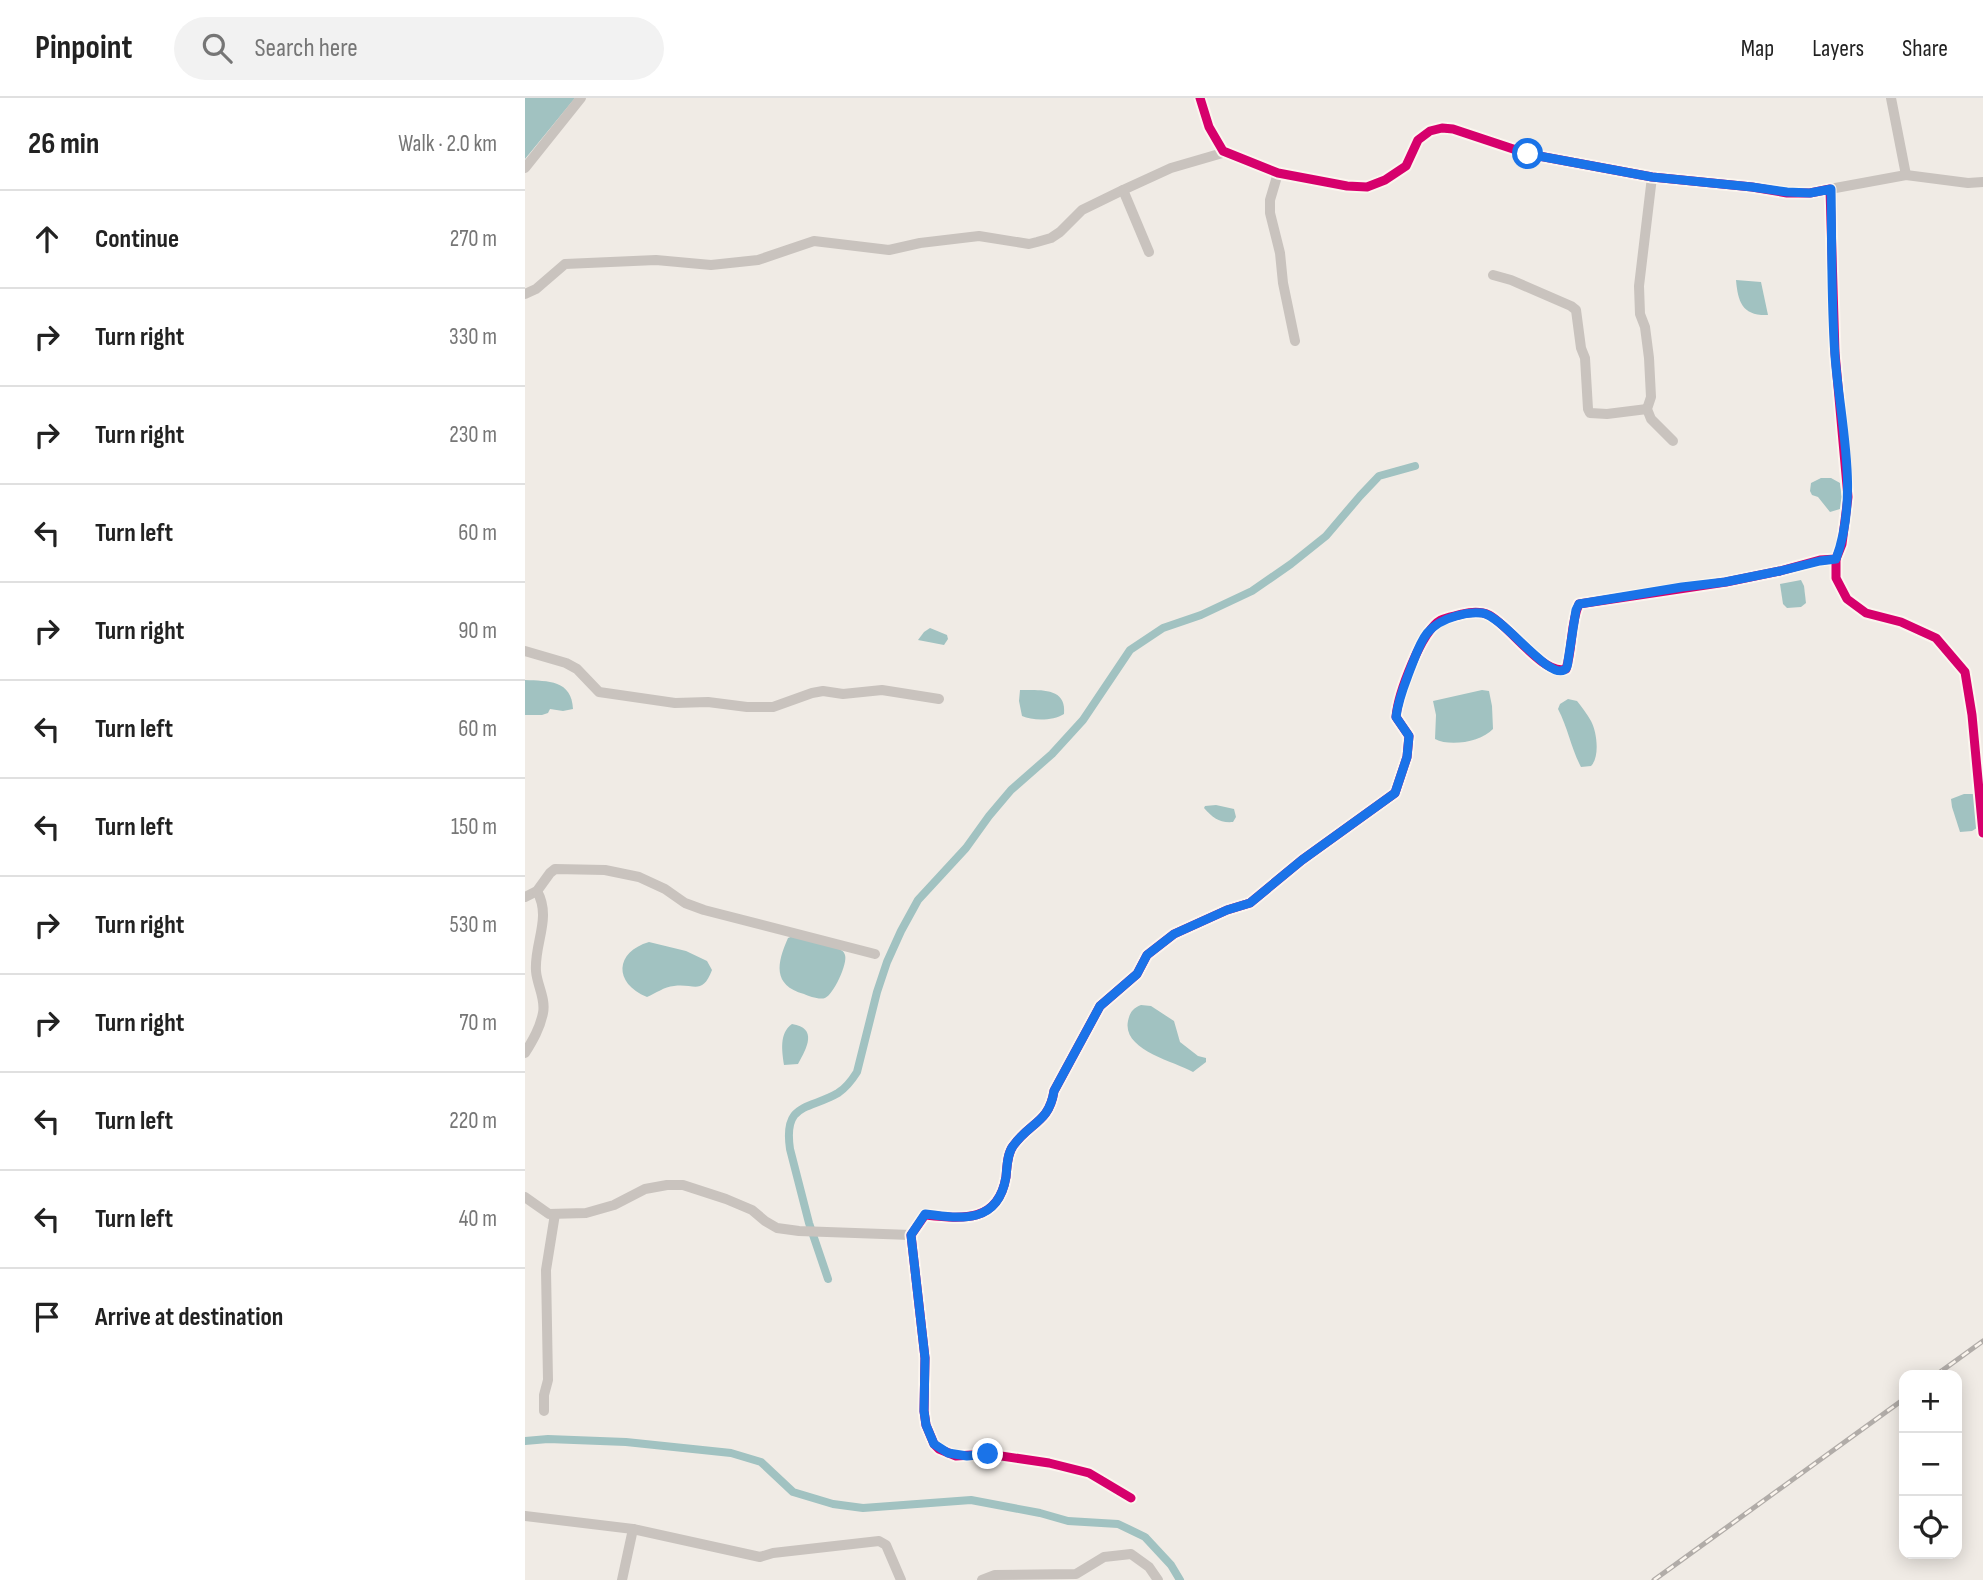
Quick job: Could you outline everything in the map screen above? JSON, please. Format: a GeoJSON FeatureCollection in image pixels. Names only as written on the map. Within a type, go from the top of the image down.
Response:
{"type":"FeatureCollection","features":[{"type":"Feature","properties":{"kind":"street"},"geometry":{"type":"LineString","coordinates":[[525,168],[581,98]]}},
{"type":"Feature","properties":{"kind":"street"},"geometry":{"type":"LineString","coordinates":[[1200,98],[1209,127],[1223,151],[1278,173],[1347,186],[1367,187],[1385,180],[1406,166],[1418,140],[1430,131],[1442,128],[1528,154],[1652,177],[1787,192],[1810,193],[1906,175],[1968,183],[1983,182]]}},
{"type":"Feature","properties":{"kind":"street"},"geometry":{"type":"LineString","coordinates":[[1891,98],[1906,175]]}},
{"type":"Feature","properties":{"kind":"street"},"geometry":{"type":"LineString","coordinates":[[525,294],[536,289],[565,264],[656,260],[711,265],[735,263],[758,260],[814,241],[889,250],[920,243],[979,236],[1029,244],[1051,238],[1082,210],[1123,190],[1171,168],[1226,152]]}},
{"type":"Feature","properties":{"kind":"street"},"geometry":{"type":"LineString","coordinates":[[1278,173],[1270,200],[1270,213],[1280,253],[1295,341]]}},
{"type":"Feature","properties":{"kind":"street"},"geometry":{"type":"LineString","coordinates":[[1652,177],[1639,286],[1640,314],[1645,327],[1649,358],[1651,397],[1647,409],[1651,419],[1673,441]]}},
{"type":"Feature","properties":{"kind":"street"},"geometry":{"type":"LineString","coordinates":[[1831,189],[1835,354],[1848,497],[1842,544],[1836,559],[1836,578],[1847,599],[1866,613],[1901,622],[1936,638],[1965,672],[1972,715],[1983,833]]}},
{"type":"Feature","properties":{"kind":"street"},"geometry":{"type":"LineString","coordinates":[[1123,190],[1149,252]]}},
{"type":"Feature","properties":{"kind":"street"},"geometry":{"type":"LineString","coordinates":[[1493,275],[1511,280],[1576,310],[1585,358],[1590,413],[1607,414],[1647,409]]}},
{"type":"Feature","properties":{"kind":"street"},"geometry":{"type":"LineString","coordinates":[[1131,1498],[1089,1472],[988,1454],[956,1455],[939,1449],[934,1444],[926,1425],[924,1411],[925,1358],[911,1235],[925,1214],[965,1217],[987,1212],[999,1201],[1004,1188],[1010,1150],[1020,1137],[1045,1116],[1052,1103],[1054,1091],[1100,1006],[1137,974],[1147,955],[1174,934],[1227,910],[1250,903],[1302,860],[1395,793],[1407,757],[1409,736],[1396,717],[1397,704],[1421,643],[1440,621],[1470,612],[1486,613],[1543,663],[1563,671],[1568,661],[1579,604],[1725,582],[1836,559]]}},
{"type":"Feature","properties":{"kind":"street"},"geometry":{"type":"LineString","coordinates":[[525,651],[577,669],[599,692],[661,701],[773,708],[823,691],[843,694],[882,690],[939,699]]}},
{"type":"Feature","properties":{"kind":"street"},"geometry":{"type":"LineString","coordinates":[[525,897],[537,891],[550,873],[559,867],[605,870],[639,877],[665,889],[685,903],[704,910],[875,954]]}},
{"type":"Feature","properties":{"kind":"street"},"geometry":{"type":"LineString","coordinates":[[525,1053],[537,1034],[544,1012],[536,967],[543,927],[543,911],[537,891]]}},
{"type":"Feature","properties":{"kind":"street"},"geometry":{"type":"LineString","coordinates":[[525,1197],[549,1214],[586,1213],[614,1205],[645,1189],[683,1185],[753,1210],[771,1225],[799,1231],[911,1235]]}},
{"type":"Feature","properties":{"kind":"street"},"geometry":{"type":"LineString","coordinates":[[544,1411],[548,1369],[546,1270],[555,1213]]}},
{"type":"Feature","properties":{"kind":"street"},"geometry":{"type":"LineString","coordinates":[[525,1516],[633,1529],[760,1557],[773,1553],[880,1541],[886,1545],[901,1580]]}},
{"type":"Feature","properties":{"kind":"street"},"geometry":{"type":"LineString","coordinates":[[622,1580],[633,1529]]}},
{"type":"Feature","properties":{"kind":"street"},"geometry":{"type":"LineString","coordinates":[[982,1580],[995,1575],[1076,1574],[1104,1557],[1131,1554],[1149,1567],[1158,1580]]}},
{"type":"Feature","properties":{"kind":"water"},"geometry":{"type":"Polygon","coordinates":[[[525,98],[575,98],[525,159],[525,98]]]}},
{"type":"Feature","properties":{"kind":"water"},"geometry":{"type":"Polygon","coordinates":[[[1736,280],[1761,282],[1768,315],[1752,313],[1743,306],[1736,280]]]}},
{"type":"Feature","properties":{"kind":"water"},"geometry":{"type":"Polygon","coordinates":[[[1821,478],[1831,478],[1840,483],[1843,503],[1840,509],[1830,512],[1818,497],[1812,495],[1811,483],[1821,478]]]}},
{"type":"Feature","properties":{"kind":"water"},"geometry":{"type":"Polygon","coordinates":[[[1801,580],[1806,603],[1801,607],[1787,608],[1783,604],[1780,584],[1801,580]]]}},
{"type":"Feature","properties":{"kind":"water"},"geometry":{"type":"Polygon","coordinates":[[[930,628],[947,635],[948,639],[944,645],[918,640],[930,628]]]}},
{"type":"Feature","properties":{"kind":"water"},"geometry":{"type":"Polygon","coordinates":[[[525,680],[550,682],[563,687],[572,699],[573,709],[550,709],[542,715],[525,715],[525,680]]]}},
{"type":"Feature","properties":{"kind":"water"},"geometry":{"type":"Polygon","coordinates":[[[1020,690],[1044,690],[1057,695],[1064,705],[1064,714],[1043,720],[1022,716],[1020,690]]]}},
{"type":"Feature","properties":{"kind":"water"},"geometry":{"type":"Polygon","coordinates":[[[1482,690],[1489,691],[1493,729],[1481,737],[1465,742],[1449,743],[1435,739],[1436,715],[1433,701],[1482,690]]]}},
{"type":"Feature","properties":{"kind":"water"},"geometry":{"type":"Polygon","coordinates":[[[1568,699],[1577,701],[1593,726],[1597,751],[1591,766],[1581,767],[1558,709],[1560,704],[1568,699]]]}},
{"type":"Feature","properties":{"kind":"water"},"geometry":{"type":"Polygon","coordinates":[[[1964,794],[1976,794],[1980,826],[1972,831],[1960,832],[1951,799],[1964,794]]]}},
{"type":"Feature","properties":{"kind":"water"},"geometry":{"type":"Polygon","coordinates":[[[1216,805],[1234,809],[1236,817],[1233,822],[1217,819],[1204,808],[1216,805]]]}},
{"type":"Feature","properties":{"kind":"water"},"geometry":{"type":"Polygon","coordinates":[[[793,936],[837,948],[845,954],[839,979],[825,998],[814,998],[794,990],[782,979],[781,956],[788,938],[793,936]]]}},
{"type":"Feature","properties":{"kind":"water"},"geometry":{"type":"Polygon","coordinates":[[[649,942],[686,951],[707,961],[712,970],[705,983],[697,987],[670,987],[647,997],[636,991],[624,976],[624,960],[638,947],[649,942]]]}},
{"type":"Feature","properties":{"kind":"water"},"geometry":{"type":"Polygon","coordinates":[[[1141,1005],[1151,1006],[1174,1021],[1180,1042],[1198,1056],[1206,1058],[1206,1062],[1193,1072],[1162,1059],[1133,1040],[1128,1031],[1128,1021],[1132,1011],[1141,1005]]]}},
{"type":"Feature","properties":{"kind":"water"},"geometry":{"type":"Polygon","coordinates":[[[792,1024],[805,1030],[808,1040],[798,1064],[784,1065],[783,1037],[792,1024]]]}},
{"type":"Feature","properties":{"kind":"waterway"},"geometry":{"type":"LineString","coordinates":[[828,1279],[809,1223],[790,1149],[790,1123],[794,1115],[801,1110],[841,1091],[857,1072],[887,962],[918,900],[966,848],[1011,790],[1052,754],[1083,720],[1130,650],[1163,628],[1201,615],[1252,591],[1326,536],[1379,476],[1415,466]]}},
{"type":"Feature","properties":{"kind":"waterway"},"geometry":{"type":"LineString","coordinates":[[525,1441],[548,1439],[626,1442],[731,1453],[761,1462],[793,1492],[833,1504],[863,1508],[971,1500],[1068,1521],[1118,1524],[1145,1537],[1171,1565],[1180,1580]]}},
{"type":"Feature","properties":{"kind":"railway"},"geometry":{"type":"LineString","coordinates":[[1943,1370],[1983,1341]]}},
{"type":"Feature","properties":{"kind":"railway"},"geometry":{"type":"LineString","coordinates":[[1654,1580],[1899,1403]]}},
{"type":"Feature","properties":{"kind":"cycle path"},"geometry":{"type":"LineString","coordinates":[[1200,98],[1209,127],[1223,151],[1278,173],[1347,186],[1367,187],[1385,180],[1406,166],[1418,140],[1430,131],[1442,128],[1453,129],[1528,154],[1652,177],[1787,193],[1810,193],[1830,189],[1835,353],[1848,497],[1842,544],[1836,559],[1836,578],[1847,599],[1866,613],[1901,622],[1936,638],[1965,672],[1972,715],[1983,833]]}},
{"type":"Feature","properties":{"kind":"cycle path"},"geometry":{"type":"LineString","coordinates":[[1131,1498],[1089,1473],[1049,1463],[988,1454],[956,1456],[934,1444],[926,1425],[924,1411],[925,1358],[911,1235],[925,1215],[977,1215],[995,1203],[1002,1192],[1011,1149],[1048,1110],[1054,1091],[1100,1006],[1137,974],[1147,955],[1174,934],[1227,910],[1250,903],[1302,860],[1395,793],[1407,757],[1409,736],[1396,717],[1401,694],[1419,649],[1433,626],[1441,620],[1468,613],[1486,614],[1537,658],[1557,669],[1566,669],[1579,604],[1726,582],[1820,560],[1836,559]]}},
{"type":"Feature","properties":{"kind":"route"},"geometry":{"type":"LineString","coordinates":[[988,1454],[956,1455],[939,1449],[926,1425],[925,1358],[911,1235],[925,1214],[965,1217],[987,1212],[999,1201],[1004,1188],[1010,1150],[1020,1137],[1045,1116],[1052,1103],[1054,1091],[1100,1006],[1137,974],[1147,955],[1174,934],[1227,910],[1250,903],[1302,860],[1395,793],[1407,757],[1409,736],[1396,717],[1397,704],[1421,643],[1429,631],[1440,621],[1458,615],[1470,612],[1486,613],[1543,663],[1563,671],[1568,661],[1579,604],[1725,582],[1836,559],[1842,544],[1848,497],[1835,354],[1831,189],[1810,193],[1787,192],[1652,177],[1528,154]]}}]}
